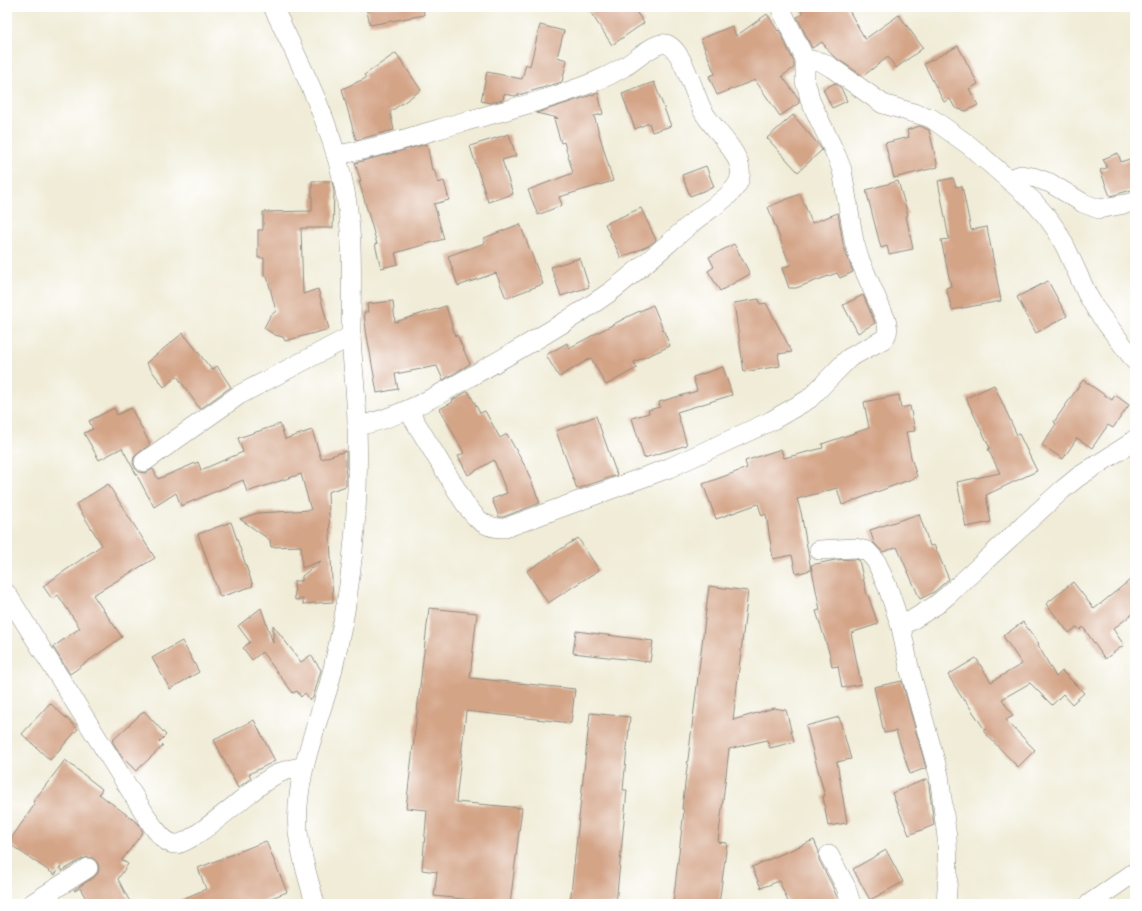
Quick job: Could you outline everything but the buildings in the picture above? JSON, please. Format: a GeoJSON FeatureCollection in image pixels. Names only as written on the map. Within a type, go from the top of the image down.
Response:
{"type":"FeatureCollection","features":[{"type":"Feature","properties":{"kind":"street"},"geometry":{"type":"LineString","coordinates":[[273,7],[316,99],[331,138],[347,203],[351,234],[351,336],[357,426],[355,532],[345,609],[338,648],[304,767],[299,806],[298,831],[303,862],[315,904]]}},
{"type":"Feature","properties":{"kind":"street"},"geometry":{"type":"LineString","coordinates":[[408,410],[474,516],[490,527],[497,529],[505,528],[669,468],[771,421],[809,399],[849,358],[884,338],[887,334],[888,328],[886,320],[859,258],[854,241],[842,170],[810,100],[805,82],[805,59],[780,7]]}},
{"type":"Feature","properties":{"kind":"street"},"geometry":{"type":"LineString","coordinates":[[336,155],[377,147],[504,112],[595,82],[614,73],[654,48],[664,44],[670,46],[680,58],[698,102],[706,117],[738,158],[740,167],[740,178],[736,187],[612,290],[590,306],[526,346],[408,410],[374,422],[357,426]]}},
{"type":"Feature","properties":{"kind":"street"},"geometry":{"type":"LineString","coordinates":[[805,59],[822,62],[883,104],[931,118],[970,146],[1009,179],[1033,201],[1047,217],[1066,248],[1087,294],[1135,360]]}},
{"type":"Feature","properties":{"kind":"street"},"geometry":{"type":"LineString","coordinates":[[1009,179],[1021,175],[1033,176],[1050,183],[1083,203],[1099,209],[1135,202]]}},
{"type":"Feature","properties":{"kind":"street"},"geometry":{"type":"LineString","coordinates":[[144,462],[239,395],[351,336]]}},
{"type":"Feature","properties":{"kind":"street"},"geometry":{"type":"LineString","coordinates":[[901,627],[936,605],[948,595],[1078,477],[1135,439]]}},
{"type":"Feature","properties":{"kind":"street"},"geometry":{"type":"LineString","coordinates":[[819,550],[855,548],[867,551],[881,570],[901,627],[908,667],[939,775],[948,845],[946,904]]}},
{"type":"Feature","properties":{"kind":"street"},"geometry":{"type":"LineString","coordinates":[[7,594],[110,755],[152,825],[167,841],[175,844],[183,842],[212,823],[274,775],[294,768],[304,767]]}},
{"type":"Feature","properties":{"kind":"street"},"geometry":{"type":"LineString","coordinates":[[829,855],[846,887],[851,904]]}},
{"type":"Feature","properties":{"kind":"street"},"geometry":{"type":"LineString","coordinates":[[31,904],[88,868]]}},
{"type":"Feature","properties":{"kind":"street"},"geometry":{"type":"LineString","coordinates":[[1089,904],[1135,872]]}}]}
